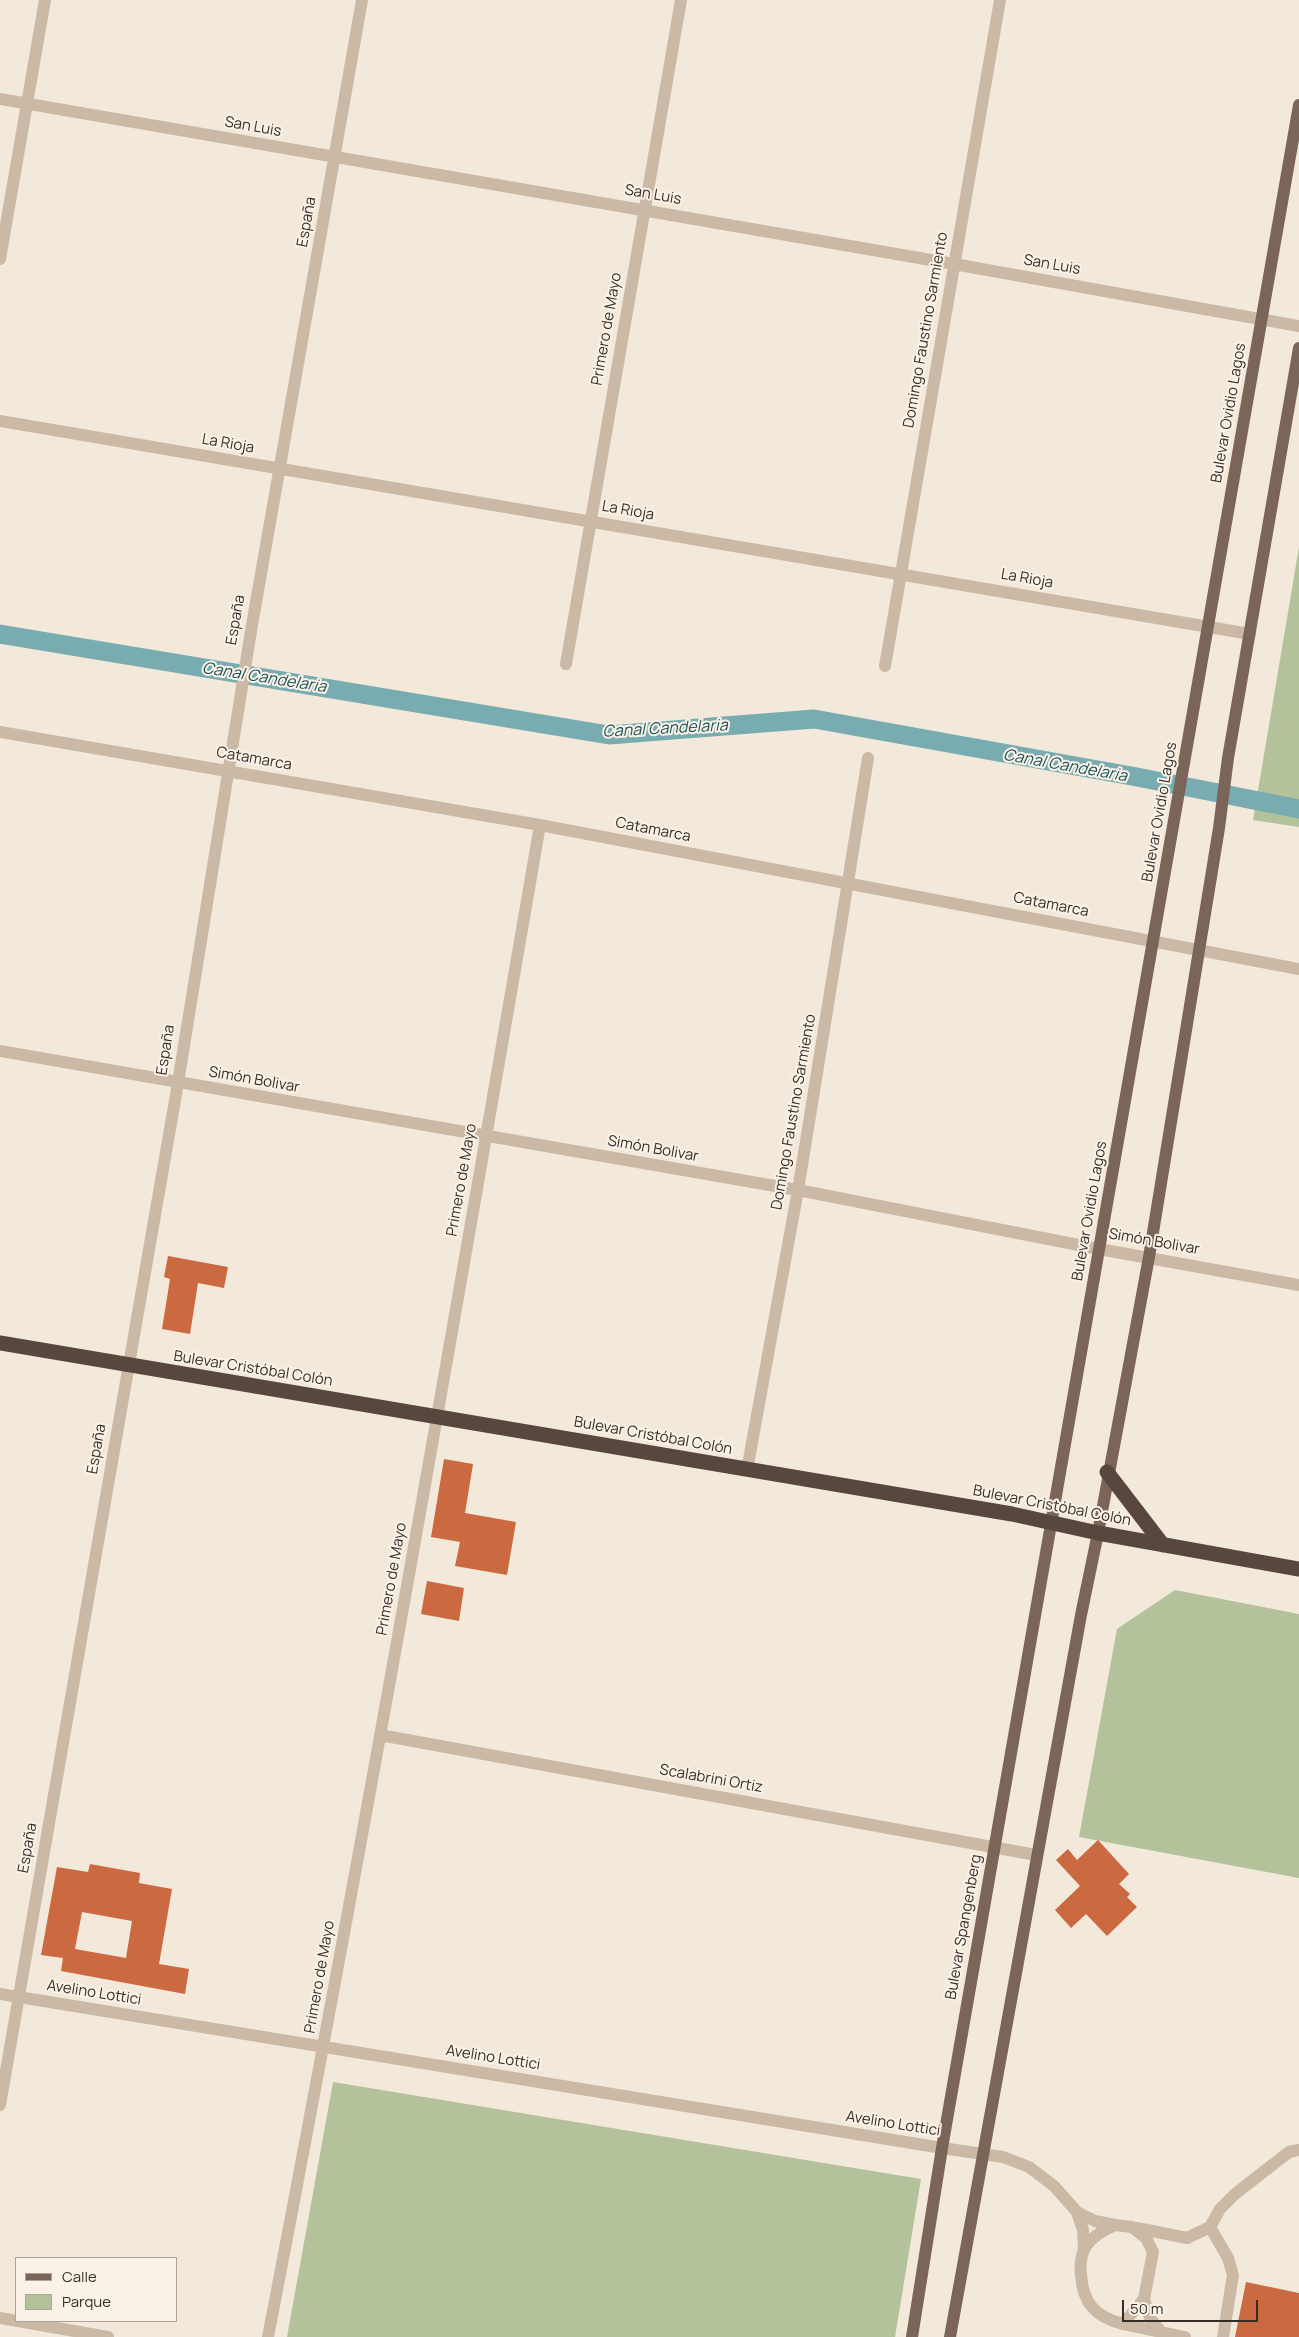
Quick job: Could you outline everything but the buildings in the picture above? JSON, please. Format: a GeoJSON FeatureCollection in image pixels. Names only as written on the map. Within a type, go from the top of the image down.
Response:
{"type":"FeatureCollection","features":[{"type":"Feature","properties":{"kind":"highway","name":"Bulevar Cristóbal Colón"},"geometry":{"type":"LineString","coordinates":[[0,1342],[128,1366],[438,1416],[1012,1514],[1098,1533],[1299,1568]]}},
{"type":"Feature","properties":{"kind":"highway"},"geometry":{"type":"LineString","coordinates":[[1108,1472],[1163,1545]]}},
{"type":"Feature","properties":{"kind":"main road","name":"Bulevar Ovidio Lagos"},"geometry":{"type":"LineString","coordinates":[[1052,1524],[1299,105]]}},
{"type":"Feature","properties":{"kind":"main road"},"geometry":{"type":"LineString","coordinates":[[950,2337],[1080,1615],[1098,1533],[1149,1257],[1219,828],[1228,758],[1299,348]]}},
{"type":"Feature","properties":{"kind":"main road","name":"Bulevar Spangenberg"},"geometry":{"type":"LineString","coordinates":[[912,2337],[942,2148],[1052,1524]]}},
{"type":"Feature","properties":{"kind":"street"},"geometry":{"type":"LineString","coordinates":[[0,259],[45,0]]}},
{"type":"Feature","properties":{"kind":"street","name":"España"},"geometry":{"type":"LineString","coordinates":[[0,2105],[178,1083],[238,706],[362,0]]}},
{"type":"Feature","properties":{"kind":"street","name":"Primero de Mayo"},"geometry":{"type":"LineString","coordinates":[[566,664],[681,0]]}},
{"type":"Feature","properties":{"kind":"street","name":"Domingo Faustino Sarmiento"},"geometry":{"type":"LineString","coordinates":[[885,666],[1000,0]]}},
{"type":"Feature","properties":{"kind":"street","name":"San Luis"},"geometry":{"type":"LineString","coordinates":[[0,100],[645,210],[1299,326]]}},
{"type":"Feature","properties":{"kind":"street","name":"La Rioja"},"geometry":{"type":"LineString","coordinates":[[0,421],[1250,634]]}},
{"type":"Feature","properties":{"kind":"street","name":"Catamarca"},"geometry":{"type":"LineString","coordinates":[[0,732],[540,825],[1299,969]]}},
{"type":"Feature","properties":{"kind":"street","name":"Domingo Faustino Sarmiento"},"geometry":{"type":"LineString","coordinates":[[747,1470],[798,1190],[868,758]]}},
{"type":"Feature","properties":{"kind":"street","name":"Primero de Mayo"},"geometry":{"type":"LineString","coordinates":[[268,2337],[324,2047],[438,1416],[540,825]]}},
{"type":"Feature","properties":{"kind":"street","name":"Simón Bolivar"},"geometry":{"type":"LineString","coordinates":[[0,1051],[798,1190],[1100,1249],[1299,1285]]}},
{"type":"Feature","properties":{"kind":"street","name":"Scalabrini Ortiz"},"geometry":{"type":"LineString","coordinates":[[380,1735],[1036,1855]]}},
{"type":"Feature","properties":{"kind":"street","name":"Avelino Lottici"},"geometry":{"type":"LineString","coordinates":[[0,1994],[982,2155],[1002,2156],[1029,2168],[1054,2186],[1077,2212]]}},
{"type":"Feature","properties":{"kind":"street"},"geometry":{"type":"LineString","coordinates":[[1077,2212],[1095,2221],[1187,2238],[1210,2227],[1220,2209],[1235,2194],[1289,2152],[1299,2150]]}},
{"type":"Feature","properties":{"kind":"street"},"geometry":{"type":"LineString","coordinates":[[1077,2212],[1082,2230],[1084,2249]]}},
{"type":"Feature","properties":{"kind":"street"},"geometry":{"type":"LineString","coordinates":[[1115,2225],[1097,2233],[1084,2249],[1080,2262],[1081,2278],[1088,2304],[1106,2320],[1185,2337]]}},
{"type":"Feature","properties":{"kind":"street"},"geometry":{"type":"LineString","coordinates":[[1210,2227],[1228,2258],[1233,2275],[1223,2337]]}},
{"type":"Feature","properties":{"kind":"street"},"geometry":{"type":"LineString","coordinates":[[1132,2228],[1146,2238],[1153,2252],[1144,2299],[1150,2318],[1161,2332]]}},
{"type":"Feature","properties":{"kind":"street"},"geometry":{"type":"LineString","coordinates":[[1123,2324],[1144,2299]]}},
{"type":"Feature","properties":{"kind":"street"},"geometry":{"type":"LineString","coordinates":[[0,2318],[15,2321]]}},
{"type":"Feature","properties":{"kind":"street"},"geometry":{"type":"LineString","coordinates":[[23,2322],[108,2337]]}},
{"type":"Feature","properties":{"kind":"green space"},"geometry":{"type":"Polygon","coordinates":[[[1299,547],[1299,827],[1253,820],[1299,547]]]}},
{"type":"Feature","properties":{"kind":"green space"},"geometry":{"type":"Polygon","coordinates":[[[1175,1590],[1299,1614],[1299,1878],[1079,1837],[1117,1629],[1175,1590]]]}},
{"type":"Feature","properties":{"kind":"green space"},"geometry":{"type":"Polygon","coordinates":[[[333,2082],[921,2179],[895,2337],[287,2337],[333,2082]]]}},
{"type":"Feature","properties":{"kind":"waterway","name":"Canal Candelaria"},"geometry":{"type":"LineString","coordinates":[[0,634],[609,735],[814,719],[1137,777],[1299,809]]}}]}
